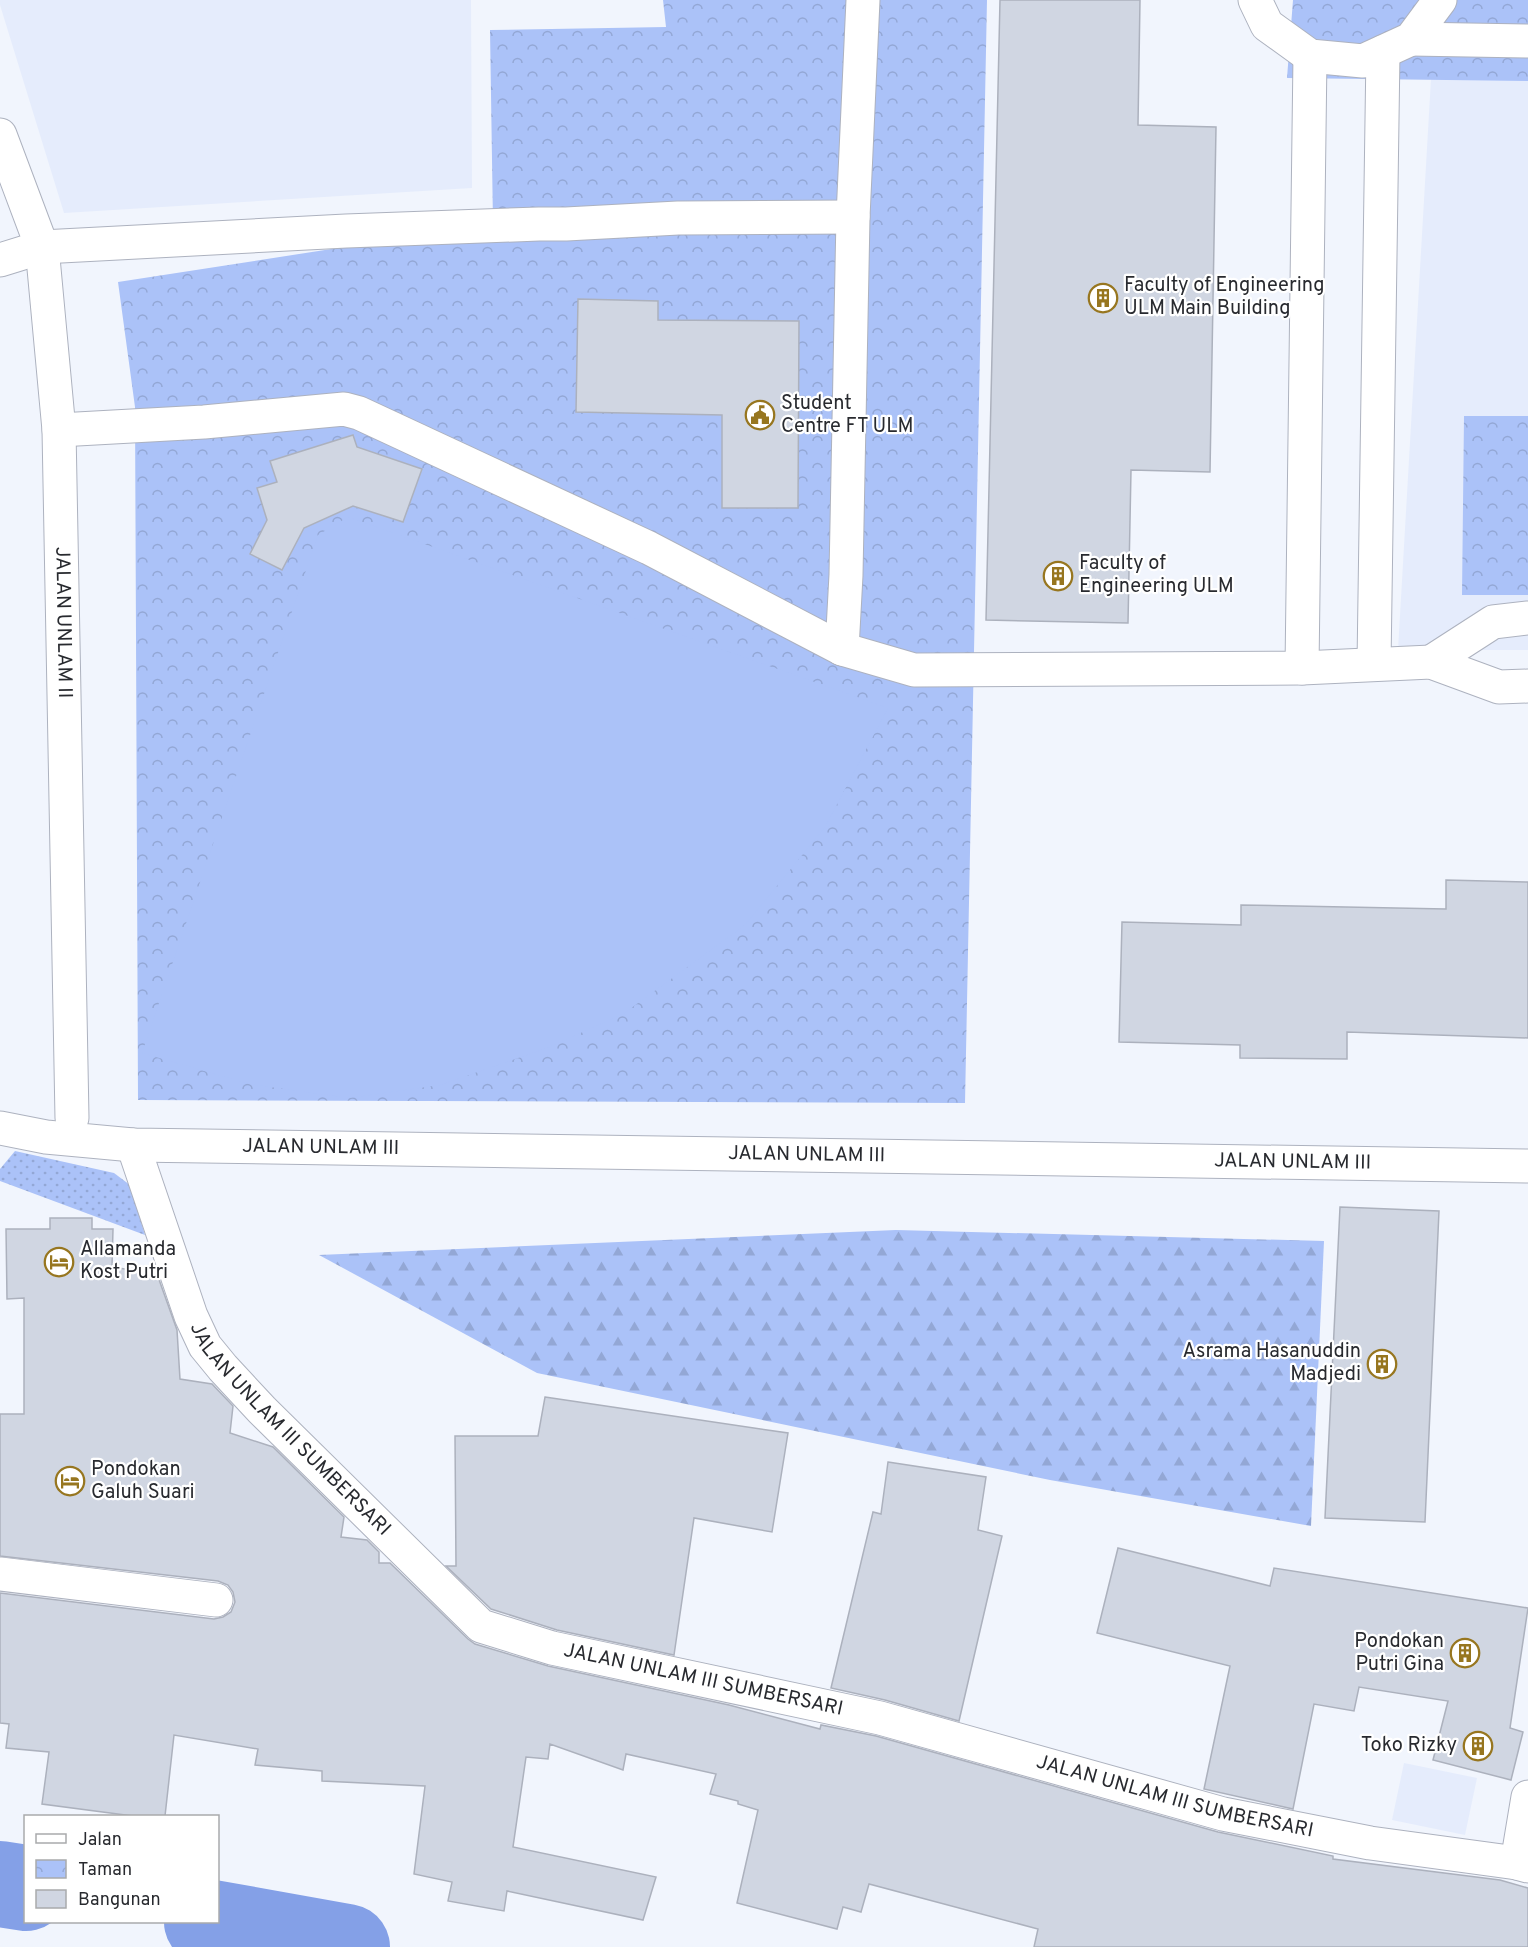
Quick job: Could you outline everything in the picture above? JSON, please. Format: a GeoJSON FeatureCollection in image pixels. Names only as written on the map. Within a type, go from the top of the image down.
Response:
{"type":"FeatureCollection","features":[{"type":"Feature","properties":{"kind":"street"},"geometry":{"type":"LineString","coordinates":[[842,649],[846,575],[853,217],[863,0]]}},
{"type":"Feature","properties":{"kind":"street"},"geometry":{"type":"LineString","coordinates":[[1255,0],[1267,25],[1310,56],[1363,61],[1397,46],[1528,41]]}},
{"type":"Feature","properties":{"kind":"street"},"geometry":{"type":"LineString","coordinates":[[1374,664],[1397,46],[1440,0]]}},
{"type":"Feature","properties":{"kind":"street"},"geometry":{"type":"LineString","coordinates":[[1302,668],[1310,56]]}},
{"type":"Feature","properties":{"kind":"street","name":"JALAN UNLAM II"},"geometry":{"type":"LineString","coordinates":[[0,135],[42,247],[59,430],[78,1130]]}},
{"type":"Feature","properties":{"kind":"street"},"geometry":{"type":"LineString","coordinates":[[0,260],[42,247],[335,231],[625,220],[853,217]]}},
{"type":"Feature","properties":{"kind":"street"},"geometry":{"type":"LineString","coordinates":[[59,430],[204,422],[344,410],[359,413],[650,548],[842,649],[914,670],[1302,668],[1431,662],[1500,687],[1528,686]]}},
{"type":"Feature","properties":{"kind":"street"},"geometry":{"type":"LineString","coordinates":[[1431,662],[1493,622],[1528,618]]}},
{"type":"Feature","properties":{"kind":"street","name":"JALAN UNLAM III"},"geometry":{"type":"LineString","coordinates":[[0,1128],[46,1137],[78,1130],[133,1145],[1528,1166]]}},
{"type":"Feature","properties":{"kind":"street","name":"JALAN UNLAM III SUMBERSARI"},"geometry":{"type":"LineString","coordinates":[[133,1145],[191,1316],[206,1346],[262,1410],[481,1626],[552,1648],[880,1718],[1223,1814],[1370,1843],[1522,1864],[1528,1797]]}},
{"type":"Feature","properties":{"kind":"street"},"geometry":{"type":"LineString","coordinates":[[0,1574],[216,1600]]}},
{"type":"Feature","properties":{"kind":"shaded area"},"geometry":{"type":"Polygon","coordinates":[[[0,0],[471,0],[472,188],[64,213],[0,0]]]}},
{"type":"Feature","properties":{"kind":"shaded area"},"geometry":{"type":"Polygon","coordinates":[[[1528,78],[1528,650],[1398,650],[1431,79],[1528,78]]]}},
{"type":"Feature","properties":{"kind":"shaded area"},"geometry":{"type":"Polygon","coordinates":[[[1404,1763],[1477,1778],[1465,1835],[1392,1820],[1404,1763]]]}},
{"type":"Feature","properties":{"kind":"green space"},"geometry":{"type":"Polygon","coordinates":[[[663,0],[987,0],[965,1103],[138,1100],[135,407],[118,282],[493,224],[490,30],[666,27],[663,0]]]}},
{"type":"Feature","properties":{"kind":"green space"},"geometry":{"type":"Polygon","coordinates":[[[1293,0],[1528,0],[1528,81],[1287,78],[1293,0]]]}},
{"type":"Feature","properties":{"kind":"green space"},"geometry":{"type":"Polygon","coordinates":[[[1464,416],[1528,416],[1528,595],[1462,595],[1464,416]]]}},
{"type":"Feature","properties":{"kind":"green space"},"geometry":{"type":"Polygon","coordinates":[[[348,517],[888,708],[825,827],[745,925],[623,1014],[547,1048],[440,1085],[349,1098],[249,1084],[142,1053],[318,535],[348,517]]]}},
{"type":"Feature","properties":{"kind":"green space"},"geometry":{"type":"Polygon","coordinates":[[[15,1151],[114,1173],[130,1185],[145,1235],[0,1181],[0,1169],[15,1151]]]}},
{"type":"Feature","properties":{"kind":"green space"},"geometry":{"type":"Polygon","coordinates":[[[896,1230],[1324,1241],[1311,1526],[1050,1480],[537,1373],[319,1255],[896,1230]]]}},
{"type":"Feature","properties":{"kind":"building","name":"Faculty of Engineering ULM Main Building"},"geometry":{"type":"Polygon","coordinates":[[[1000,0],[1140,0],[1138,125],[1216,127],[1210,472],[1131,470],[1128,623],[986,620],[1000,0]]]}},
{"type":"Feature","properties":{"kind":"building"},"geometry":{"type":"Polygon","coordinates":[[[578,299],[658,301],[658,320],[799,321],[798,508],[722,508],[722,415],[576,412],[578,299]]]}},
{"type":"Feature","properties":{"kind":"building"},"geometry":{"type":"Polygon","coordinates":[[[353,435],[357,447],[422,469],[403,522],[353,506],[304,528],[282,570],[250,554],[267,520],[257,488],[277,482],[270,461],[353,435]]]}},
{"type":"Feature","properties":{"kind":"building"},"geometry":{"type":"Polygon","coordinates":[[[1446,880],[1528,882],[1528,1038],[1347,1032],[1347,1059],[1240,1058],[1240,1045],[1119,1042],[1122,922],[1241,925],[1241,905],[1446,909],[1446,880]]]}},
{"type":"Feature","properties":{"kind":"building","name":"Asrama Hasanuddin Madjedi"},"geometry":{"type":"Polygon","coordinates":[[[1340,1207],[1439,1211],[1425,1522],[1325,1518],[1340,1207]]]}},
{"type":"Feature","properties":{"kind":"building"},"geometry":{"type":"Polygon","coordinates":[[[50,1218],[92,1218],[92,1229],[113,1229],[112,1267],[157,1274],[177,1330],[180,1379],[212,1384],[233,1406],[230,1433],[273,1447],[344,1517],[341,1537],[367,1540],[379,1552],[379,1563],[390,1563],[475,1644],[548,1666],[729,1705],[820,1729],[821,1725],[876,1736],[1218,1832],[1333,1856],[1333,1859],[1500,1880],[1528,1888],[1528,1947],[1034,1947],[1038,1929],[869,1884],[861,1912],[843,1907],[837,1929],[737,1903],[758,1810],[738,1804],[738,1801],[710,1794],[716,1774],[626,1754],[623,1770],[550,1744],[548,1759],[526,1757],[513,1847],[656,1877],[643,1920],[507,1891],[504,1911],[448,1901],[452,1882],[414,1874],[425,1786],[322,1781],[322,1771],[255,1765],[258,1749],[174,1735],[165,1815],[125,1815],[42,1804],[49,1752],[6,1748],[9,1724],[0,1723],[0,1593],[214,1619],[231,1612],[235,1602],[233,1592],[228,1585],[218,1581],[0,1556],[0,1414],[24,1414],[24,1298],[7,1299],[6,1229],[50,1229],[50,1218]]]}},
{"type":"Feature","properties":{"kind":"building"},"geometry":{"type":"Polygon","coordinates":[[[545,1397],[788,1433],[772,1532],[694,1518],[674,1655],[557,1630],[491,1609],[446,1566],[456,1566],[455,1436],[538,1436],[545,1397]]]}},
{"type":"Feature","properties":{"kind":"building"},"geometry":{"type":"Polygon","coordinates":[[[888,1462],[986,1477],[978,1530],[1002,1536],[959,1721],[885,1700],[831,1688],[873,1512],[881,1514],[888,1462]]]}},
{"type":"Feature","properties":{"kind":"building"},"geometry":{"type":"Polygon","coordinates":[[[1118,1548],[1270,1586],[1274,1568],[1528,1608],[1510,1728],[1523,1732],[1511,1780],[1433,1760],[1448,1701],[1359,1687],[1354,1711],[1314,1704],[1293,1809],[1204,1789],[1230,1666],[1097,1633],[1118,1548]]]}},
{"type":"Feature","properties":{"kind":"waterway"},"geometry":{"type":"LineString","coordinates":[[0,1884],[24,1888]]}},
{"type":"Feature","properties":{"kind":"waterway"},"geometry":{"type":"LineString","coordinates":[[213,1923],[347,1947]]}},
{"type":"Feature","properties":{"kind":"place","name":"Faculty of Engineering ULM Main Building"},"geometry":{"type":"Point","coordinates":[1103,298]}},
{"type":"Feature","properties":{"kind":"place","name":"Student Centre FT ULM"},"geometry":{"type":"Point","coordinates":[760,415]}},
{"type":"Feature","properties":{"kind":"place","name":"Faculty of Engineering ULM"},"geometry":{"type":"Point","coordinates":[1058,576]}},
{"type":"Feature","properties":{"kind":"place","name":"Allamanda Kost Putri"},"geometry":{"type":"Point","coordinates":[59,1262]}},
{"type":"Feature","properties":{"kind":"place","name":"Asrama Hasanuddin Madjedi"},"geometry":{"type":"Point","coordinates":[1382,1364]}},
{"type":"Feature","properties":{"kind":"place","name":"Pondokan Galuh Suari"},"geometry":{"type":"Point","coordinates":[70,1481]}},
{"type":"Feature","properties":{"kind":"place","name":"Pondokan Putri Gina"},"geometry":{"type":"Point","coordinates":[1465,1653]}},
{"type":"Feature","properties":{"kind":"place","name":"Toko Rizky"},"geometry":{"type":"Point","coordinates":[1478,1746]}}]}
